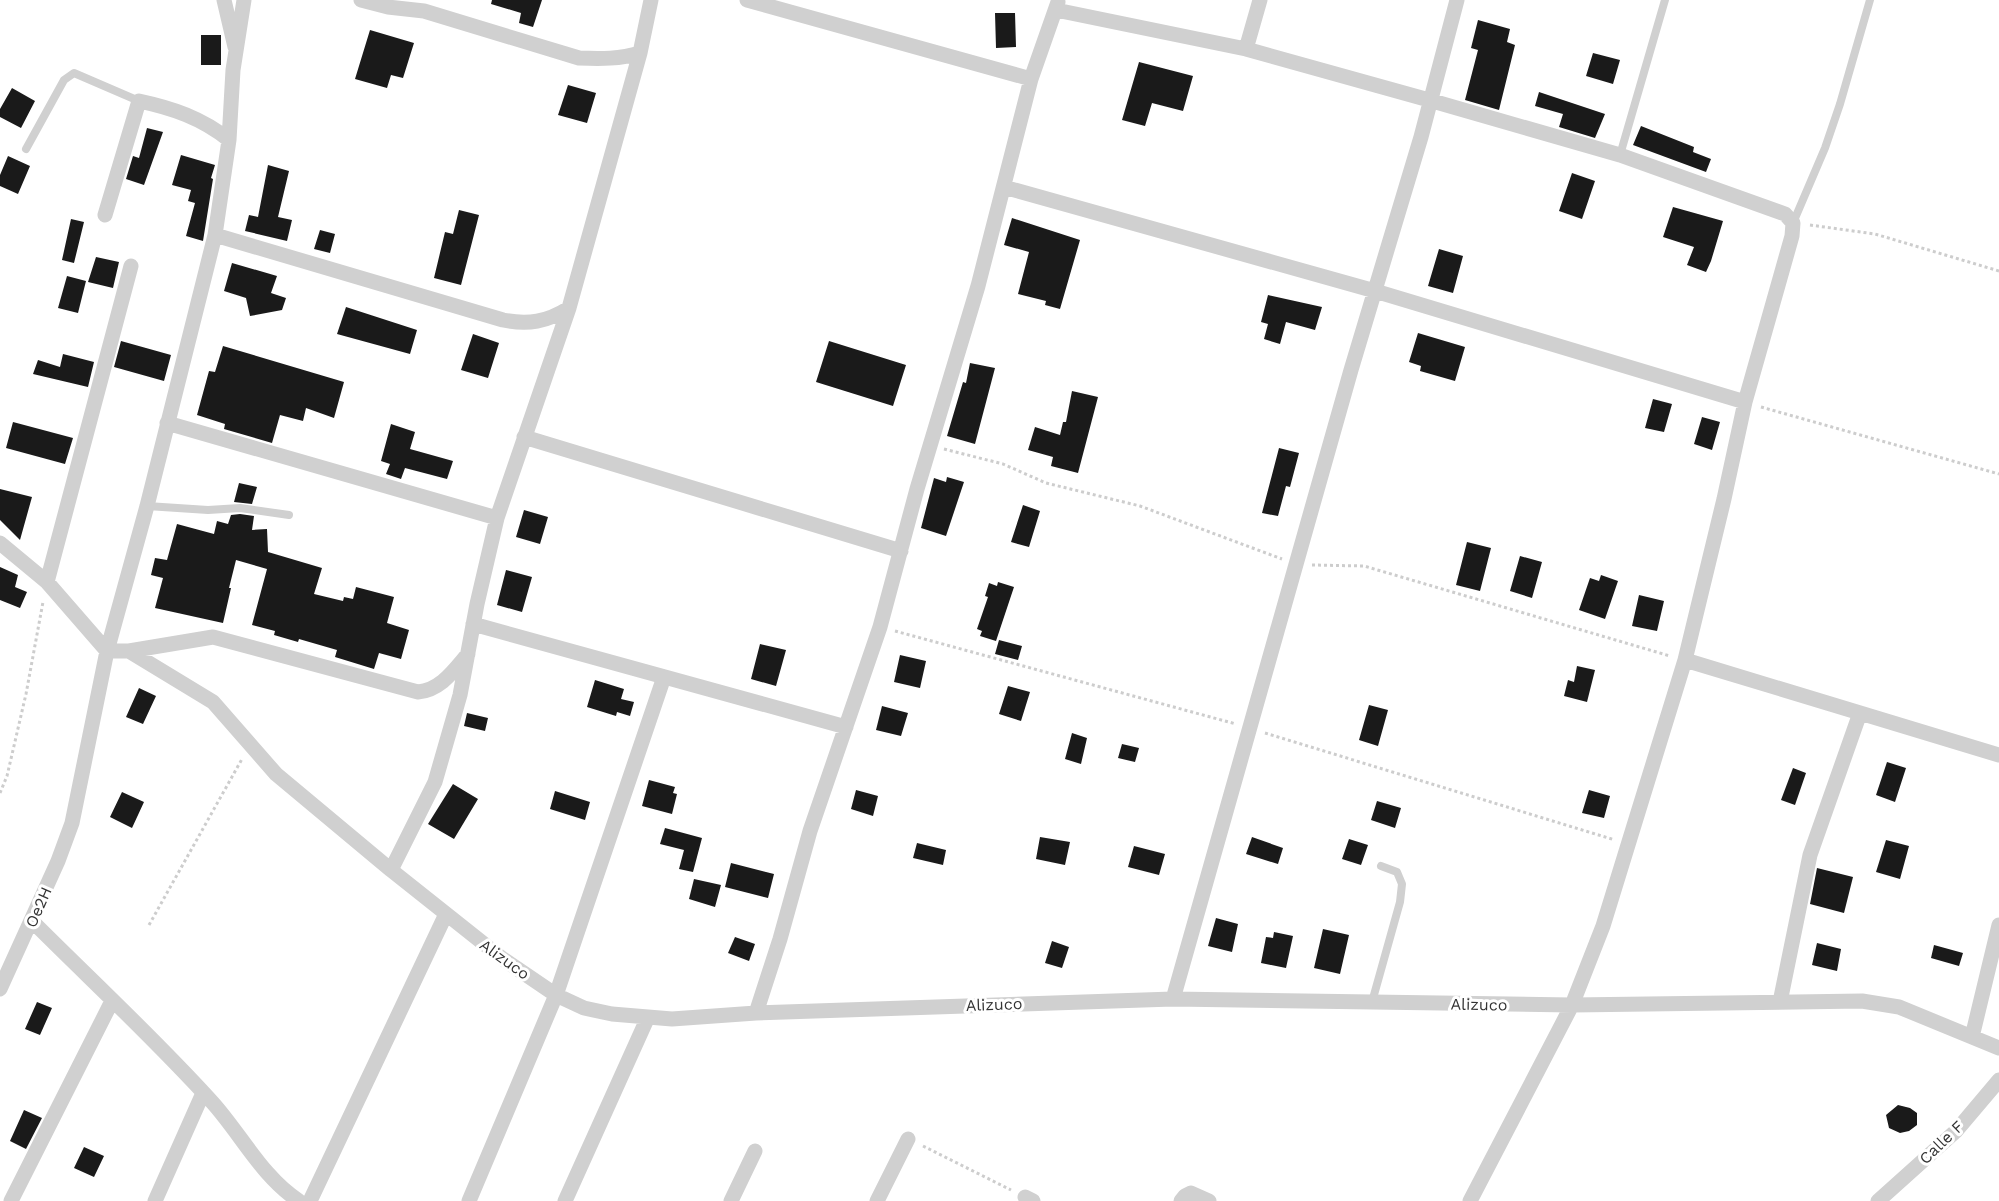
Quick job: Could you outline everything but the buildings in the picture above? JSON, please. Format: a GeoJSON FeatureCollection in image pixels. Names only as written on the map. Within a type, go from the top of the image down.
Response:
{"type":"FeatureCollection","features":[{"type":"Feature","properties":{"kind":"street"},"geometry":{"type":"LineString","coordinates":[[224,0],[236,53]]}},
{"type":"Feature","properties":{"kind":"street"},"geometry":{"type":"LineString","coordinates":[[236,53],[244,0]]}},
{"type":"Feature","properties":{"kind":"street"},"geometry":{"type":"LineString","coordinates":[[361,0],[388,7],[424,11],[579,58],[615,59],[640,52]]}},
{"type":"Feature","properties":{"kind":"street"},"geometry":{"type":"LineString","coordinates":[[391,870],[435,782],[460,695],[473,624],[497,518],[569,308],[640,52],[651,0]]}},
{"type":"Feature","properties":{"kind":"street"},"geometry":{"type":"LineString","coordinates":[[747,0],[1031,79]]}},
{"type":"Feature","properties":{"kind":"street"},"geometry":{"type":"LineString","coordinates":[[1246,49],[1260,0]]}},
{"type":"Feature","properties":{"kind":"street"},"geometry":{"type":"LineString","coordinates":[[1173,999],[1351,370],[1421,137],[1457,0]]}},
{"type":"Feature","properties":{"kind":"street"},"geometry":{"type":"LineString","coordinates":[[756,1013],[780,939],[810,831],[880,627],[978,286],[1031,79],[1058,5],[1246,49],[1620,156],[1785,214],[1793,223],[1792,236],[1745,402],[1685,660],[1603,926],[1572,1005],[1470,1201]]}},
{"type":"Feature","properties":{"kind":"street","name":"Oe2H"},"geometry":{"type":"LineString","coordinates":[[0,989],[32,921],[72,823],[107,651],[147,506],[215,235],[229,140],[236,53]]}},
{"type":"Feature","properties":{"kind":"street"},"geometry":{"type":"LineString","coordinates":[[105,215],[139,101],[182,112],[212,126],[229,140]]}},
{"type":"Feature","properties":{"kind":"street"},"geometry":{"type":"LineString","coordinates":[[1004,187],[1375,291],[1745,402]]}},
{"type":"Feature","properties":{"kind":"street"},"geometry":{"type":"LineString","coordinates":[[215,235],[503,320],[521,323],[538,322],[554,318],[569,308]]}},
{"type":"Feature","properties":{"kind":"street"},"geometry":{"type":"LineString","coordinates":[[47,582],[130,266]]}},
{"type":"Feature","properties":{"kind":"street"},"geometry":{"type":"LineString","coordinates":[[167,423],[497,518]]}},
{"type":"Feature","properties":{"kind":"street"},"geometry":{"type":"LineString","coordinates":[[524,437],[901,551]]}},
{"type":"Feature","properties":{"kind":"street"},"geometry":{"type":"LineString","coordinates":[[0,543],[47,582],[107,651],[129,651],[213,637],[418,692],[430,691],[444,681],[468,654]]}},
{"type":"Feature","properties":{"kind":"street"},"geometry":{"type":"LineString","coordinates":[[473,624],[846,727]]}},
{"type":"Feature","properties":{"kind":"street","name":"Alizuco"},"geometry":{"type":"LineString","coordinates":[[129,651],[213,702],[276,774],[503,959],[556,995],[584,1008],[612,1014],[672,1019],[756,1013],[1173,999],[1572,1005],[1862,1001],[1899,1007],[1999,1048]]}},
{"type":"Feature","properties":{"kind":"street"},"geometry":{"type":"LineString","coordinates":[[1685,660],[1999,755]]}},
{"type":"Feature","properties":{"kind":"street"},"geometry":{"type":"LineString","coordinates":[[469,1201],[556,995],[664,677]]}},
{"type":"Feature","properties":{"kind":"street"},"geometry":{"type":"LineString","coordinates":[[1780,1002],[1810,855],[1860,713]]}},
{"type":"Feature","properties":{"kind":"street"},"geometry":{"type":"LineString","coordinates":[[310,1201],[446,914]]}},
{"type":"Feature","properties":{"kind":"street"},"geometry":{"type":"LineString","coordinates":[[32,921],[204,1093],[272,1178],[299,1201]]}},
{"type":"Feature","properties":{"kind":"street"},"geometry":{"type":"LineString","coordinates":[[1972,1037],[1999,925]]}},
{"type":"Feature","properties":{"kind":"street"},"geometry":{"type":"LineString","coordinates":[[11,1201],[112,1001]]}},
{"type":"Feature","properties":{"kind":"street"},"geometry":{"type":"LineString","coordinates":[[565,1201],[648,1017]]}},
{"type":"Feature","properties":{"kind":"street","name":"Calle F"},"geometry":{"type":"LineString","coordinates":[[1878,1201],[1956,1131],[1999,1080]]}},
{"type":"Feature","properties":{"kind":"street"},"geometry":{"type":"LineString","coordinates":[[155,1201],[204,1093]]}},
{"type":"Feature","properties":{"kind":"street"},"geometry":{"type":"LineString","coordinates":[[877,1201],[908,1139]]}},
{"type":"Feature","properties":{"kind":"street"},"geometry":{"type":"LineString","coordinates":[[731,1201],[755,1151]]}},
{"type":"Feature","properties":{"kind":"street"},"geometry":{"type":"LineString","coordinates":[[1181,1201],[1191,1193],[1209,1201]]}},
{"type":"Feature","properties":{"kind":"lane"},"geometry":{"type":"LineString","coordinates":[[1620,156],[1665,0]]}},
{"type":"Feature","properties":{"kind":"lane"},"geometry":{"type":"LineString","coordinates":[[1793,223],[1825,148],[1840,104],[1869,0]]}},
{"type":"Feature","properties":{"kind":"lane"},"geometry":{"type":"LineString","coordinates":[[26,149],[64,80],[69,75],[74,73],[139,101]]}},
{"type":"Feature","properties":{"kind":"lane"},"geometry":{"type":"LineString","coordinates":[[147,506],[208,510],[240,508],[289,515]]}},
{"type":"Feature","properties":{"kind":"lane"},"geometry":{"type":"LineString","coordinates":[[1372,1002],[1400,902],[1402,884],[1397,872],[1381,866]]}},
{"type":"Feature","properties":{"kind":"path"},"geometry":{"type":"LineString","coordinates":[[1793,223],[1875,234],[1999,271]]}},
{"type":"Feature","properties":{"kind":"path"},"geometry":{"type":"LineString","coordinates":[[1745,402],[1999,474]]}},
{"type":"Feature","properties":{"kind":"path"},"geometry":{"type":"LineString","coordinates":[[0,793],[7,776],[26,694],[47,582]]}},
{"type":"Feature","properties":{"kind":"path"},"geometry":{"type":"LineString","coordinates":[[149,925],[250,744]]}},
{"type":"Feature","properties":{"kind":"path"},"geometry":{"type":"LineString","coordinates":[[908,1139],[1029,1199]]}}]}
